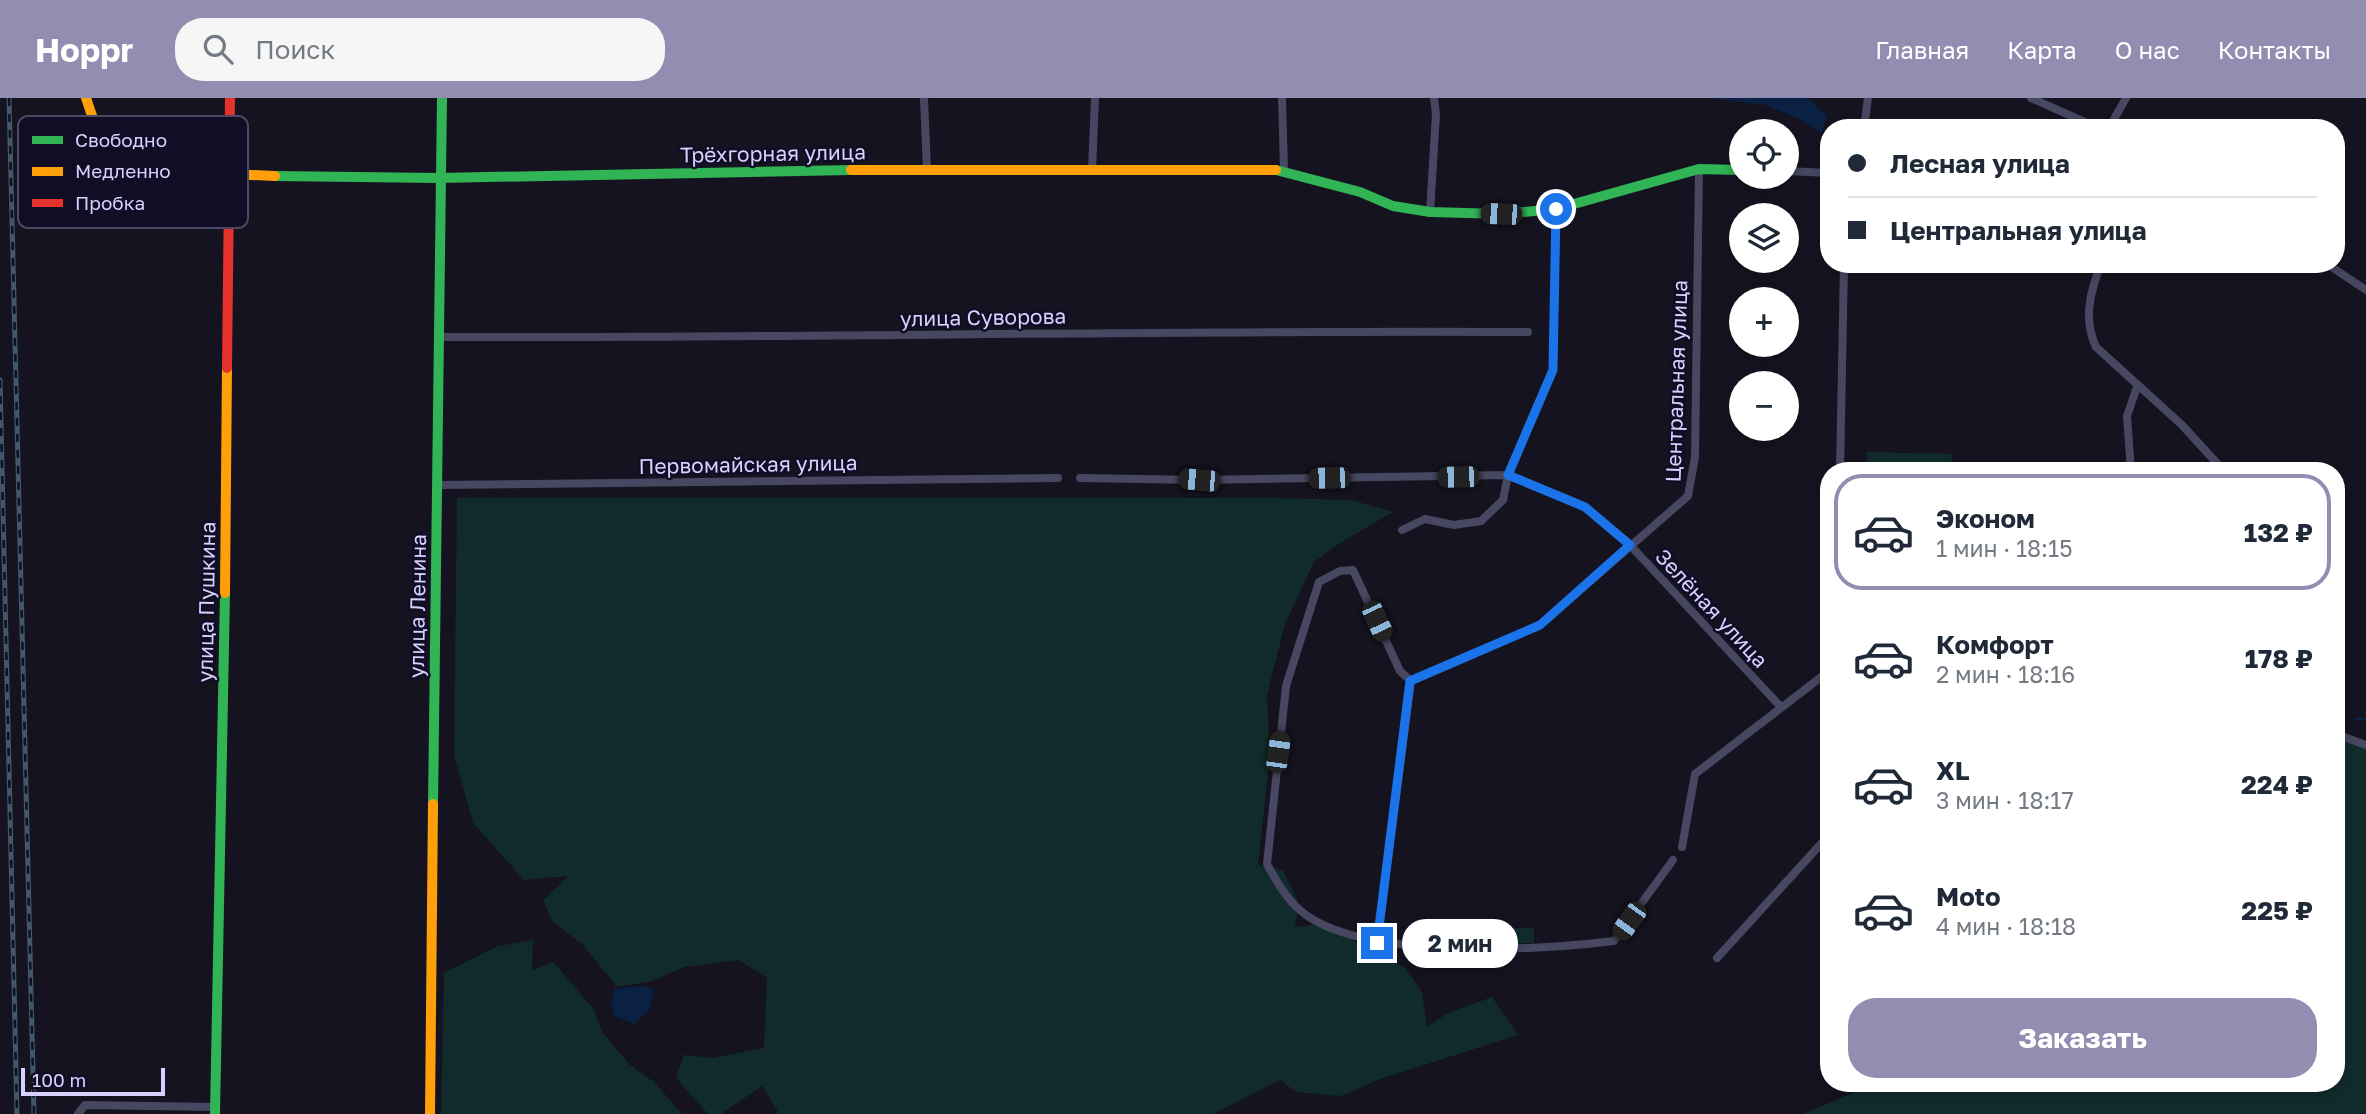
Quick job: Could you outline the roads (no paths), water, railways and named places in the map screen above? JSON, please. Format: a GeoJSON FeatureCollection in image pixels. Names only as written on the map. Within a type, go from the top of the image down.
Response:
{"type":"FeatureCollection","features":[{"type":"Feature","properties":{"kind":"street","name":"Трёхгорная улица"},"geometry":{"type":"LineString","coordinates":[[86,98],[92,116]]}},
{"type":"Feature","properties":{"kind":"street","name":"улица Пушкина"},"geometry":{"type":"LineString","coordinates":[[230,98],[230,116]]}},
{"type":"Feature","properties":{"kind":"street","name":"улица Ленина"},"geometry":{"type":"LineString","coordinates":[[430,1114],[442,98]]}},
{"type":"Feature","properties":{"kind":"street"},"geometry":{"type":"LineString","coordinates":[[924,98],[927,169]]}},
{"type":"Feature","properties":{"kind":"street"},"geometry":{"type":"LineString","coordinates":[[1092,170],[1096,98]]}},
{"type":"Feature","properties":{"kind":"street"},"geometry":{"type":"LineString","coordinates":[[1282,98],[1284,170]]}},
{"type":"Feature","properties":{"kind":"street"},"geometry":{"type":"LineString","coordinates":[[1430,212],[1436,114],[1434,98]]}},
{"type":"Feature","properties":{"kind":"street"},"geometry":{"type":"LineString","coordinates":[[1865,119],[1868,98]]}},
{"type":"Feature","properties":{"kind":"street"},"geometry":{"type":"LineString","coordinates":[[2031,98],[2078,119]]}},
{"type":"Feature","properties":{"kind":"street"},"geometry":{"type":"LineString","coordinates":[[2114,119],[2126,98]]}},
{"type":"Feature","properties":{"kind":"street","name":"Трёхгорная улица"},"geometry":{"type":"LineString","coordinates":[[248,175],[439,177],[927,169],[1284,170],[1360,192],[1393,206],[1430,212],[1501,214],[1556,209],[1699,169],[1729,170]]}},
{"type":"Feature","properties":{"kind":"street","name":"Центральная улица"},"geometry":{"type":"LineString","coordinates":[[1410,681],[1540,625],[1688,496],[1695,457],[1699,169]]}},
{"type":"Feature","properties":{"kind":"street"},"geometry":{"type":"LineString","coordinates":[[1799,172],[1820,173]]}},
{"type":"Feature","properties":{"kind":"street"},"geometry":{"type":"LineString","coordinates":[[1402,530],[1425,519],[1454,525],[1481,521],[1503,499],[1508,475],[1553,370],[1556,209]]}},
{"type":"Feature","properties":{"kind":"street","name":"улица Пушкина"},"geometry":{"type":"LineString","coordinates":[[78,1114],[85,1105],[215,1111],[223,803],[228,228]]}},
{"type":"Feature","properties":{"kind":"street"},"geometry":{"type":"LineString","coordinates":[[1840,462],[1844,273]]}},
{"type":"Feature","properties":{"kind":"street"},"geometry":{"type":"LineString","coordinates":[[2097,273],[2090,291],[2089,332],[2096,347],[2182,425],[2216,462]]}},
{"type":"Feature","properties":{"kind":"street"},"geometry":{"type":"LineString","coordinates":[[2340,273],[2366,290]]}},
{"type":"Feature","properties":{"kind":"street","name":"улица Суворова"},"geometry":{"type":"LineString","coordinates":[[438,337],[837,338],[1177,330],[1528,332]]}},
{"type":"Feature","properties":{"kind":"street"},"geometry":{"type":"LineString","coordinates":[[2130,462],[2127,416],[2137,387]]}},
{"type":"Feature","properties":{"kind":"street"},"geometry":{"type":"LineString","coordinates":[[1080,478],[1199,480],[1508,475]]}},
{"type":"Feature","properties":{"kind":"street","name":"Зелёная улица"},"geometry":{"type":"LineString","coordinates":[[1508,475],[1585,507],[1630,545],[1780,706]]}},
{"type":"Feature","properties":{"kind":"street","name":"Первомайская улица"},"geometry":{"type":"LineString","coordinates":[[438,485],[1058,478]]}},
{"type":"Feature","properties":{"kind":"street"},"geometry":{"type":"LineString","coordinates":[[1377,943],[1410,681],[1400,671],[1353,570],[1340,571],[1319,582],[1286,686],[1266,864],[1300,911],[1321,925],[1377,943],[1526,948],[1614,941],[1673,860]]}},
{"type":"Feature","properties":{"kind":"street"},"geometry":{"type":"LineString","coordinates":[[1682,847],[1695,774],[1738,744],[1780,706],[1820,677]]}},
{"type":"Feature","properties":{"kind":"street"},"geometry":{"type":"LineString","coordinates":[[2345,737],[2366,745]]}},
{"type":"Feature","properties":{"kind":"street"},"geometry":{"type":"LineString","coordinates":[[1717,958],[1820,845]]}},
{"type":"Feature","properties":{"kind":"water"},"geometry":{"type":"Polygon","coordinates":[[[1709,98],[1808,98],[1827,116],[1826,119],[1820,119],[1820,133],[1804,121],[1766,105],[1709,98]]]}},
{"type":"Feature","properties":{"kind":"water"},"geometry":{"type":"Polygon","coordinates":[[[644,986],[654,990],[650,1008],[635,1024],[614,1016],[611,1005],[614,989],[644,986]]]}},
{"type":"Feature","properties":{"kind":"waterway"},"geometry":{"type":"LineString","coordinates":[[2356,719],[2366,719]]}},
{"type":"Feature","properties":{"kind":"railway"},"geometry":{"type":"LineString","coordinates":[[9,98],[34,1114]]}},
{"type":"Feature","properties":{"kind":"railway"},"geometry":{"type":"LineString","coordinates":[[0,380],[17,1114]]}}]}
